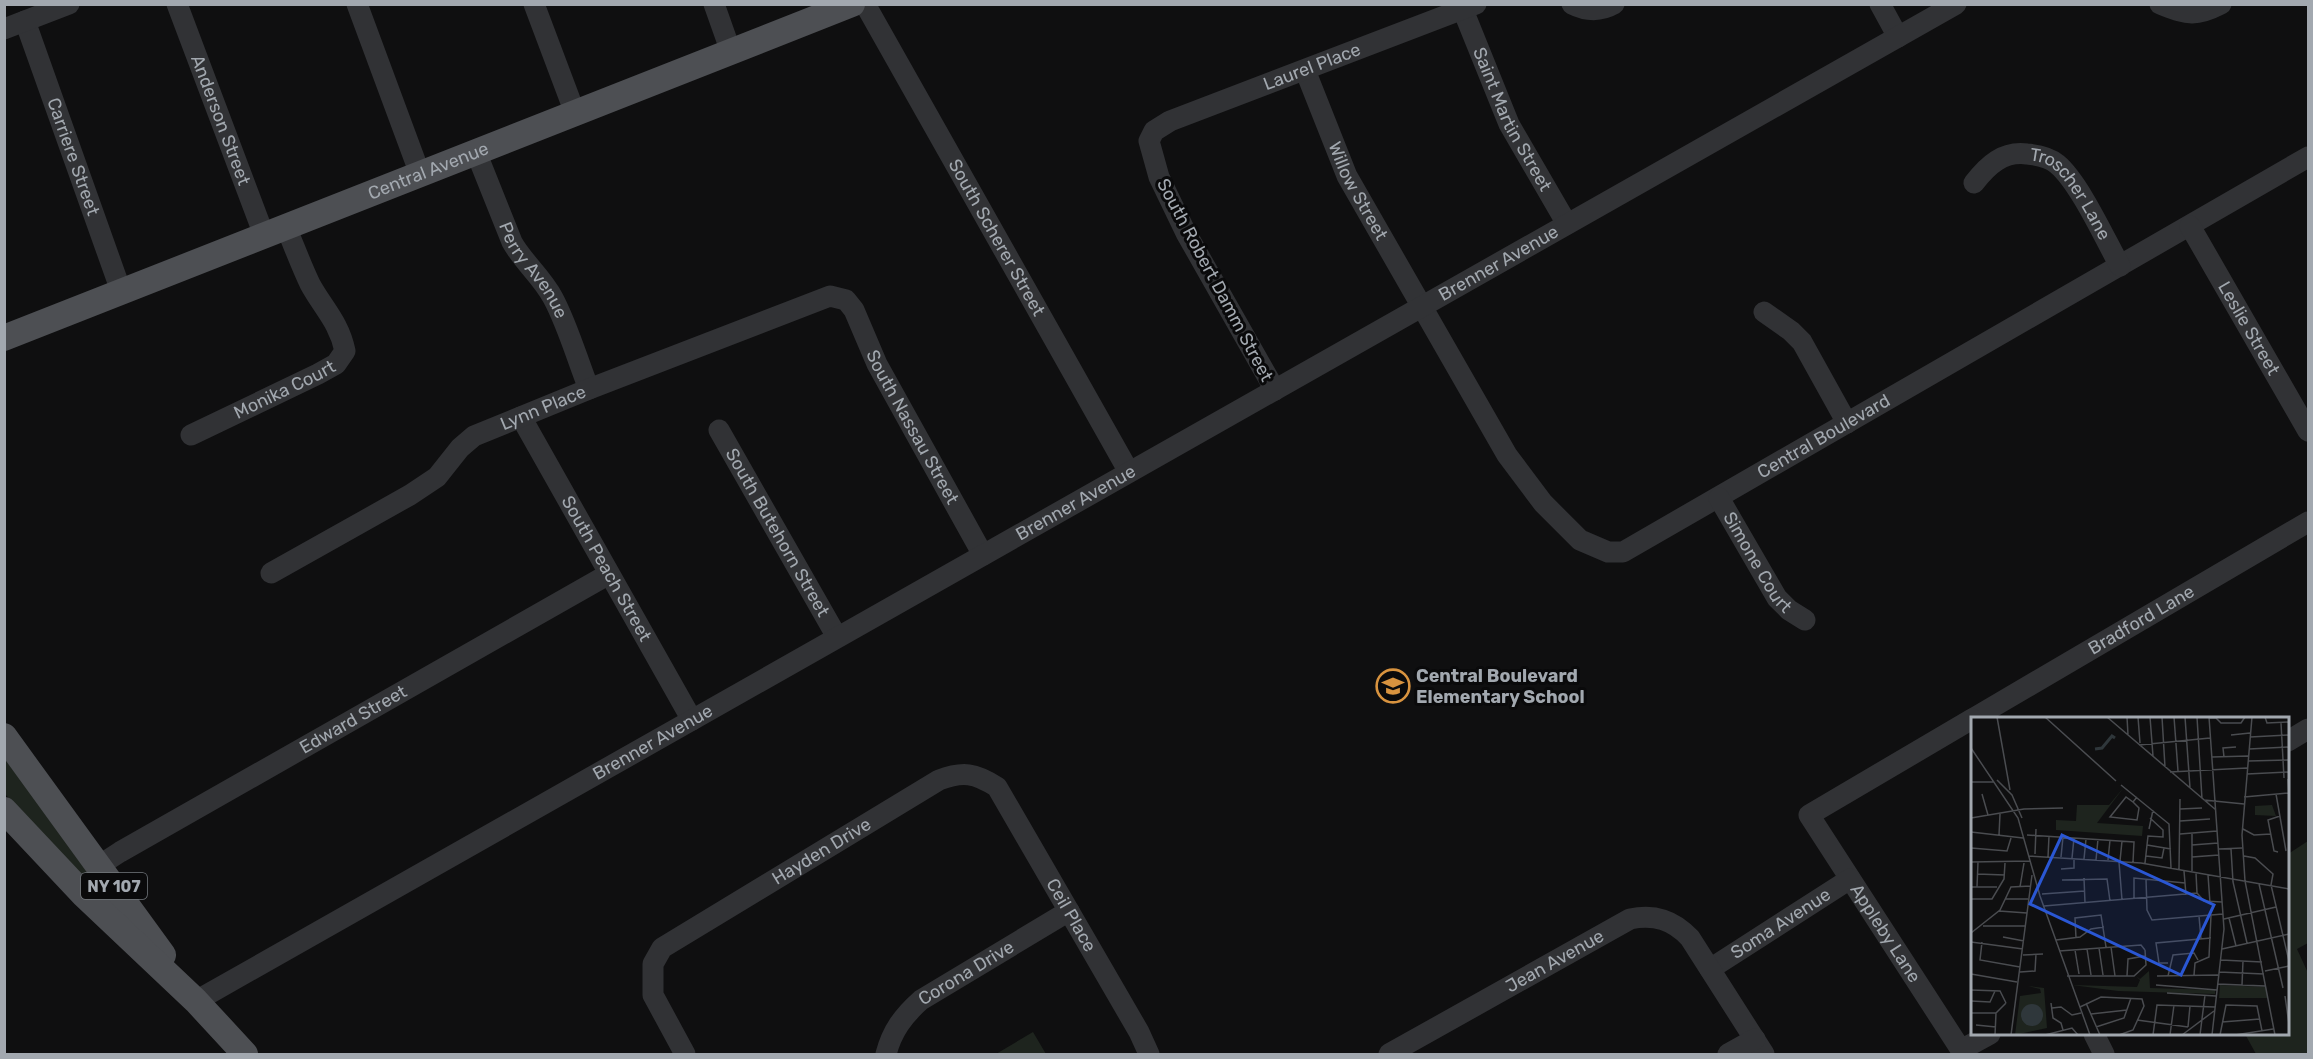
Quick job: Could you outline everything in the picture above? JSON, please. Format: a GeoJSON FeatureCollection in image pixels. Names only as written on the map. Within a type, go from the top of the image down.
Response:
{"type":"FeatureCollection","features":[{"type":"Feature","properties":{"kind":"main road","name":"Central Avenue"},"geometry":{"type":"LineString","coordinates":[[4,338],[852,4]]}},
{"type":"Feature","properties":{"kind":"main road","name":"NY 107"},"geometry":{"type":"LineString","coordinates":[[4,736],[196,1001]]}},
{"type":"Feature","properties":{"kind":"main road","name":"NY 107"},"geometry":{"type":"LineString","coordinates":[[4,810],[84,895],[196,1001],[245,1054]]}},
{"type":"Feature","properties":{"kind":"street"},"geometry":{"type":"LineString","coordinates":[[4,29],[69,4]]}},
{"type":"Feature","properties":{"kind":"street","name":"Anderson Street"},"geometry":{"type":"LineString","coordinates":[[177,4],[275,231]]}},
{"type":"Feature","properties":{"kind":"street"},"geometry":{"type":"LineString","coordinates":[[357,4],[420,174]]}},
{"type":"Feature","properties":{"kind":"street"},"geometry":{"type":"LineString","coordinates":[[534,4],[575,113]]}},
{"type":"Feature","properties":{"kind":"street"},"geometry":{"type":"LineString","coordinates":[[714,4],[731,52]]}},
{"type":"Feature","properties":{"kind":"street","name":"South Scherer Street"},"geometry":{"type":"LineString","coordinates":[[865,4],[1129,472]]}},
{"type":"Feature","properties":{"kind":"street"},"geometry":{"type":"LineString","coordinates":[[1572,4],[1584,10],[1606,9],[1614,4]]}},
{"type":"Feature","properties":{"kind":"street"},"geometry":{"type":"LineString","coordinates":[[1880,4],[1898,37]]}},
{"type":"Feature","properties":{"kind":"street","name":"Brenner Avenue"},"geometry":{"type":"LineString","coordinates":[[196,1001],[1956,4]]}},
{"type":"Feature","properties":{"kind":"street"},"geometry":{"type":"LineString","coordinates":[[2160,4],[2185,13],[2198,14],[2221,4]]}},
{"type":"Feature","properties":{"kind":"street","name":"Laurel Place"},"geometry":{"type":"LineString","coordinates":[[1152,135],[1170,121],[1470,7]]}},
{"type":"Feature","properties":{"kind":"street","name":"Saint Martin Street"},"geometry":{"type":"LineString","coordinates":[[1470,7],[1509,124],[1567,224]]}},
{"type":"Feature","properties":{"kind":"street","name":"Carriere Street"},"geometry":{"type":"LineString","coordinates":[[25,21],[121,291]]}},
{"type":"Feature","properties":{"kind":"street","name":"Willow Street"},"geometry":{"type":"LineString","coordinates":[[1305,70],[1347,176],[1421,307]]}},
{"type":"Feature","properties":{"kind":"street","name":"South Robert Damm Street"},"geometry":{"type":"LineString","coordinates":[[1152,135],[1149,141],[1159,177],[1172,205],[1275,390]]}},
{"type":"Feature","properties":{"kind":"street","name":"Perry Avenue"},"geometry":{"type":"LineString","coordinates":[[476,152],[512,242],[554,299],[589,389]]}},
{"type":"Feature","properties":{"kind":"street","name":"Troscher Lane"},"geometry":{"type":"LineString","coordinates":[[1974,183],[1986,168],[2007,155],[2021,153],[2042,156],[2056,163],[2070,177],[2120,266]]}},
{"type":"Feature","properties":{"kind":"street","name":"Central Boulevard"},"geometry":{"type":"LineString","coordinates":[[1421,307],[1507,455],[1543,503],[1580,540],[1608,552],[1623,552],[2308,157]]}},
{"type":"Feature","properties":{"kind":"street","name":"Leslie Street"},"geometry":{"type":"LineString","coordinates":[[2190,226],[2308,431]]}},
{"type":"Feature","properties":{"kind":"street","name":"Monika Court"},"geometry":{"type":"LineString","coordinates":[[191,435],[318,374],[336,364],[345,351],[342,336],[332,315],[275,231]]}},
{"type":"Feature","properties":{"kind":"street","name":"Lynn Place"},"geometry":{"type":"LineString","coordinates":[[271,573],[410,495],[437,477],[460,448],[474,436],[830,296],[846,300]]}},
{"type":"Feature","properties":{"kind":"street","name":"South Nassau Street"},"geometry":{"type":"LineString","coordinates":[[846,300],[854,310],[877,364],[983,555]]}},
{"type":"Feature","properties":{"kind":"street"},"geometry":{"type":"LineString","coordinates":[[1764,312],[1791,331],[1802,342],[1847,423]]}},
{"type":"Feature","properties":{"kind":"street","name":"South Peach Street"},"geometry":{"type":"LineString","coordinates":[[521,417],[692,720]]}},
{"type":"Feature","properties":{"kind":"street","name":"South Butehorn Street"},"geometry":{"type":"LineString","coordinates":[[719,430],[837,637]]}},
{"type":"Feature","properties":{"kind":"street","name":"Simone Court"},"geometry":{"type":"LineString","coordinates":[[1719,498],[1777,598],[1804,620]]}},
{"type":"Feature","properties":{"kind":"street","name":"Bradford Lane"},"geometry":{"type":"LineString","coordinates":[[1976,717],[2308,522]]}},
{"type":"Feature","properties":{"kind":"street","name":"Edward Street"},"geometry":{"type":"LineString","coordinates":[[100,866],[120,852],[609,574]]}},
{"type":"Feature","properties":{"kind":"street","name":"Bradford Lane"},"geometry":{"type":"LineString","coordinates":[[1809,815],[1971,720]]}},
{"type":"Feature","properties":{"kind":"street"},"geometry":{"type":"LineString","coordinates":[[2289,740],[2308,729]]}},
{"type":"Feature","properties":{"kind":"street","name":"Hayden Drive"},"geometry":{"type":"LineString","coordinates":[[685,1054],[653,995],[653,964],[662,948],[939,780],[956,773],[981,776],[987,780]]}},
{"type":"Feature","properties":{"kind":"street","name":"Ceil Place"},"geometry":{"type":"LineString","coordinates":[[987,780],[997,786],[1139,1032],[1149,1054]]}},
{"type":"Feature","properties":{"kind":"street","name":"Appleby Lane"},"geometry":{"type":"LineString","coordinates":[[1809,815],[1960,1050],[1988,1035]]}},
{"type":"Feature","properties":{"kind":"street","name":"Soma Avenue"},"geometry":{"type":"LineString","coordinates":[[1710,969],[1851,879]]}},
{"type":"Feature","properties":{"kind":"street","name":"Corona Drive"},"geometry":{"type":"LineString","coordinates":[[886,1054],[891,1036],[906,1013],[921,1000],[1069,911]]}},
{"type":"Feature","properties":{"kind":"street","name":"Jean Avenue"},"geometry":{"type":"LineString","coordinates":[[1389,1054],[1630,919],[1644,916],[1656,917],[1679,926],[1690,938],[1759,1047]]}},
{"type":"Feature","properties":{"kind":"street"},"geometry":{"type":"LineString","coordinates":[[2094,1035],[2104,1054]]}},
{"type":"Feature","properties":{"kind":"street"},"geometry":{"type":"LineString","coordinates":[[1728,1054],[1759,1047]]}},
{"type":"Feature","properties":{"kind":"shaded area"},"geometry":{"type":"Polygon","coordinates":[[[4,751],[77,851],[105,903],[5,794],[4,751]]]}},
{"type":"Feature","properties":{"kind":"shaded area"},"geometry":{"type":"Polygon","coordinates":[[[2308,841],[2308,943],[2297,949],[2308,973],[2308,1054],[2256,1054],[2246,1035],[2289,1035],[2289,853],[2308,841]]]}},
{"type":"Feature","properties":{"kind":"shaded area"},"geometry":{"type":"Polygon","coordinates":[[[1033,1032],[1046,1054],[996,1054],[1033,1032]]]}},
{"type":"Feature","properties":{"kind":"place","name":"Central Boulevard Elementary School"},"geometry":{"type":"Point","coordinates":[1393,686]}}]}
